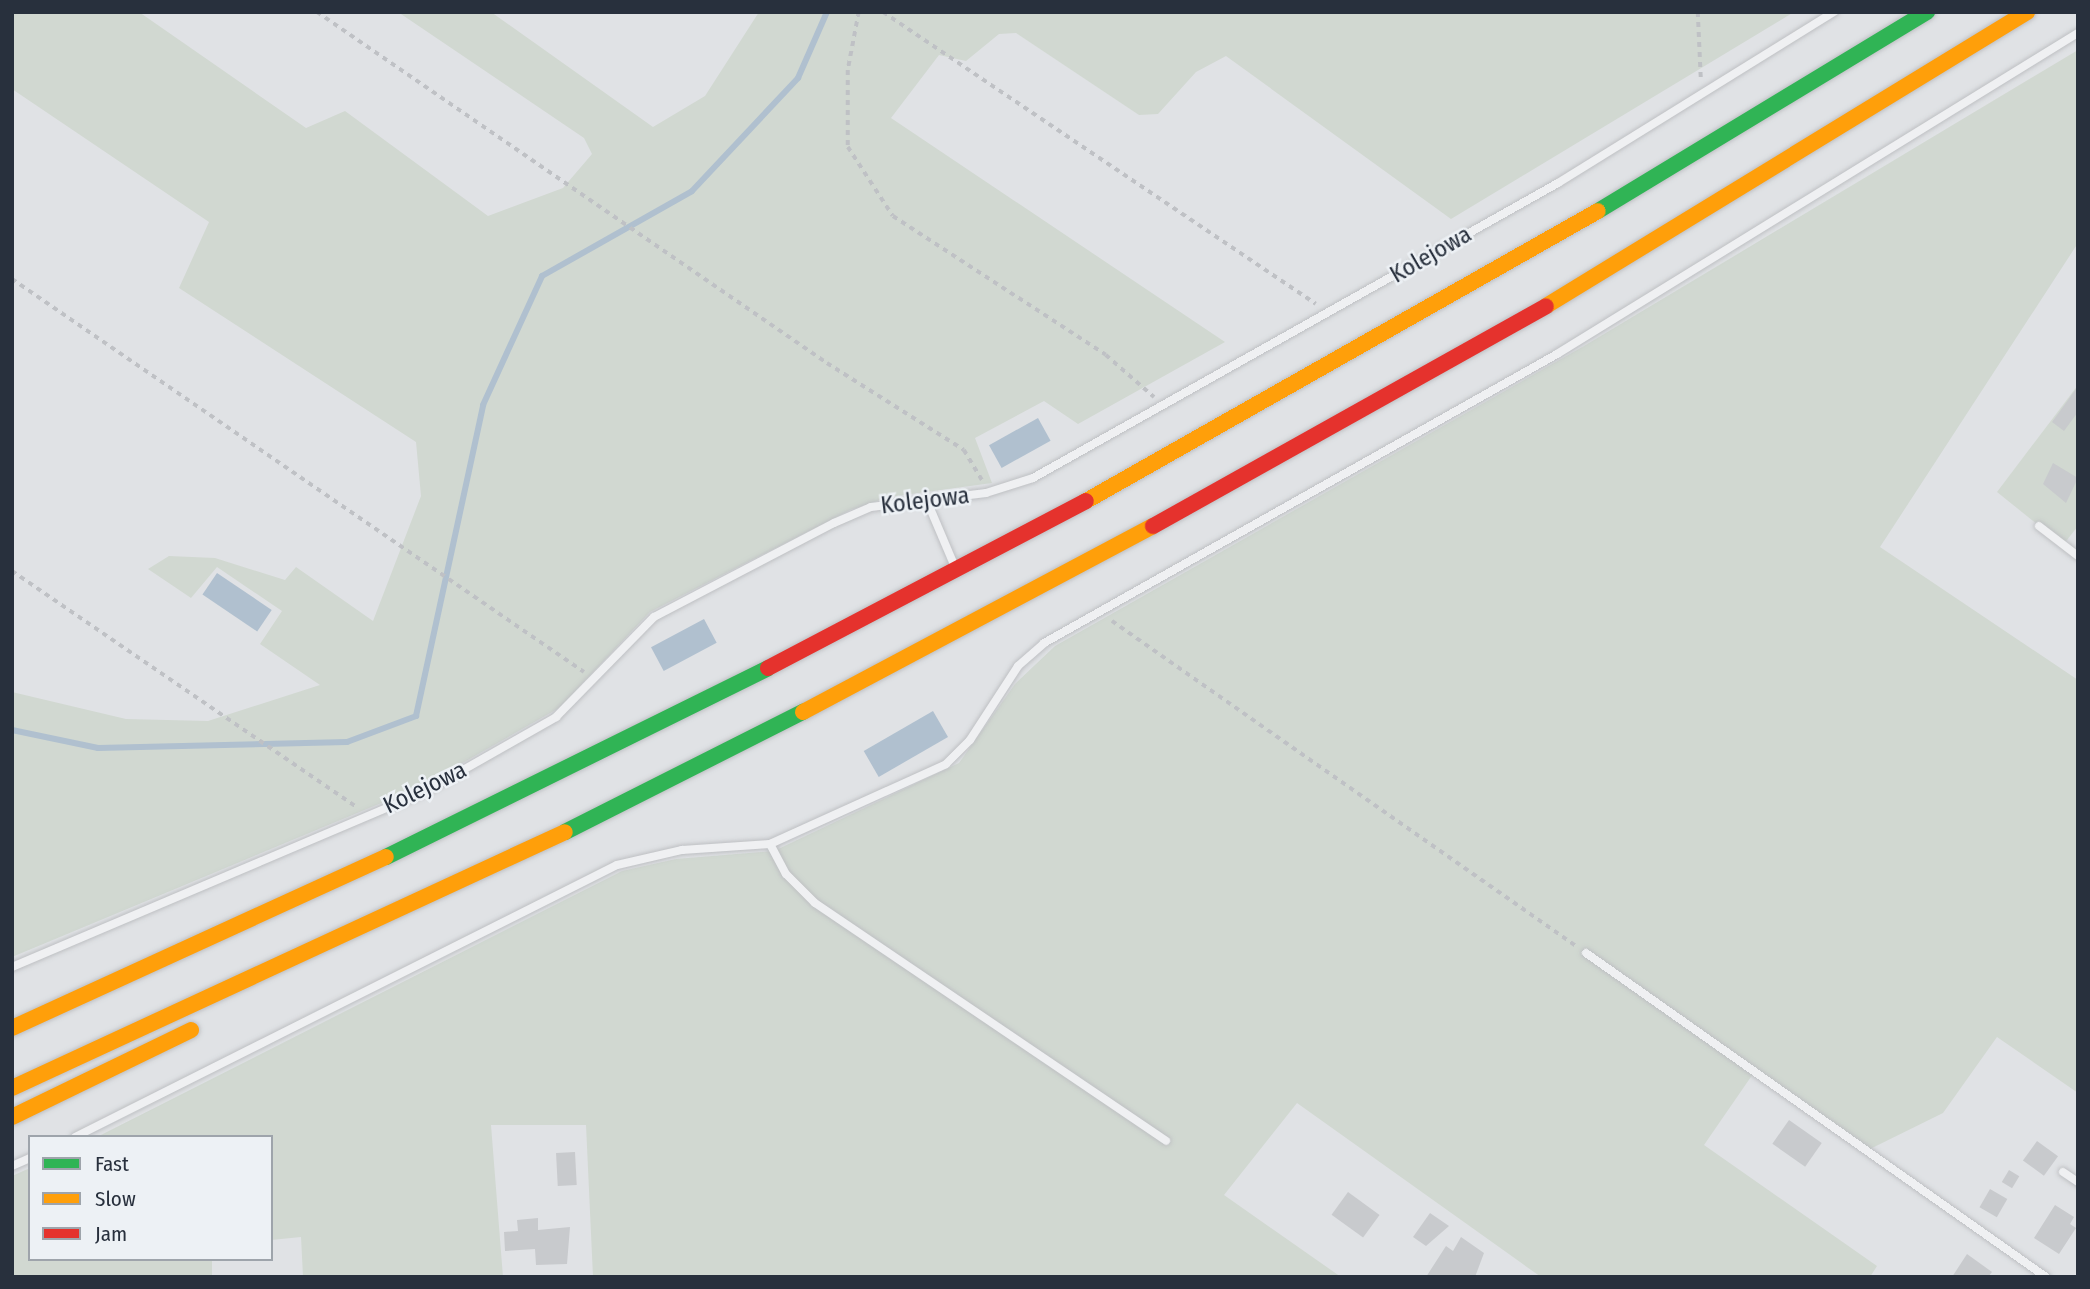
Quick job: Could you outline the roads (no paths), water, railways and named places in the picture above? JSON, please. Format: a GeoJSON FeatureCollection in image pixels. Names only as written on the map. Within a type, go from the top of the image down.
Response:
{"type":"FeatureCollection","features":[{"type":"Feature","properties":{"kind":"highway"},"geometry":{"type":"LineString","coordinates":[[12,1028],[460,823],[958,572],[1468,290],[1927,12]]}},
{"type":"Feature","properties":{"kind":"highway"},"geometry":{"type":"LineString","coordinates":[[12,1088],[395,914],[829,701],[1226,489],[1720,204],[2027,12]]}},
{"type":"Feature","properties":{"kind":"highway"},"geometry":{"type":"LineString","coordinates":[[269,991],[395,914]]}},
{"type":"Feature","properties":{"kind":"highway"},"geometry":{"type":"LineString","coordinates":[[12,1117],[208,1022]]}},
{"type":"Feature","properties":{"kind":"lane","name":"Kolejowa"},"geometry":{"type":"LineString","coordinates":[[12,967],[369,815],[517,741],[556,717],[654,617],[834,523],[871,507],[986,493],[1033,478],[1328,314],[1703,95],[1834,12]]}},
{"type":"Feature","properties":{"kind":"lane"},"geometry":{"type":"LineString","coordinates":[[79,1135],[617,865],[682,850],[770,844],[946,764],[970,740],[1018,666],[1099,612],[1557,354],[2078,33]]}},
{"type":"Feature","properties":{"kind":"lane"},"geometry":{"type":"LineString","coordinates":[[927,501],[958,572]]}},
{"type":"Feature","properties":{"kind":"lane"},"geometry":{"type":"LineString","coordinates":[[2039,526],[2078,556]]}},
{"type":"Feature","properties":{"kind":"lane"},"geometry":{"type":"LineString","coordinates":[[770,844],[786,874],[815,903],[1166,1142]]}},
{"type":"Feature","properties":{"kind":"lane"},"geometry":{"type":"LineString","coordinates":[[1586,953],[2046,1277]]}},
{"type":"Feature","properties":{"kind":"lane"},"geometry":{"type":"LineString","coordinates":[[12,1166],[28,1159]]}},
{"type":"Feature","properties":{"kind":"lane"},"geometry":{"type":"LineString","coordinates":[[2063,1172],[2078,1182]]}},
{"type":"Feature","properties":{"kind":"water"},"geometry":{"type":"Polygon","coordinates":[[[1038,418],[1051,441],[1002,468],[989,445],[1038,418]]]}},
{"type":"Feature","properties":{"kind":"water"},"geometry":{"type":"Polygon","coordinates":[[[217,573],[272,610],[257,631],[202,595],[217,573]]]}},
{"type":"Feature","properties":{"kind":"water"},"geometry":{"type":"Polygon","coordinates":[[[704,619],[717,643],[664,671],[651,647],[704,619]]]}},
{"type":"Feature","properties":{"kind":"water"},"geometry":{"type":"Polygon","coordinates":[[[933,711],[948,737],[879,777],[864,751],[933,711]]]}},
{"type":"Feature","properties":{"kind":"waterway"},"geometry":{"type":"LineString","coordinates":[[12,730],[98,748],[347,742],[416,716],[483,405],[542,276],[692,191],[798,78],[827,12]]}}]}
